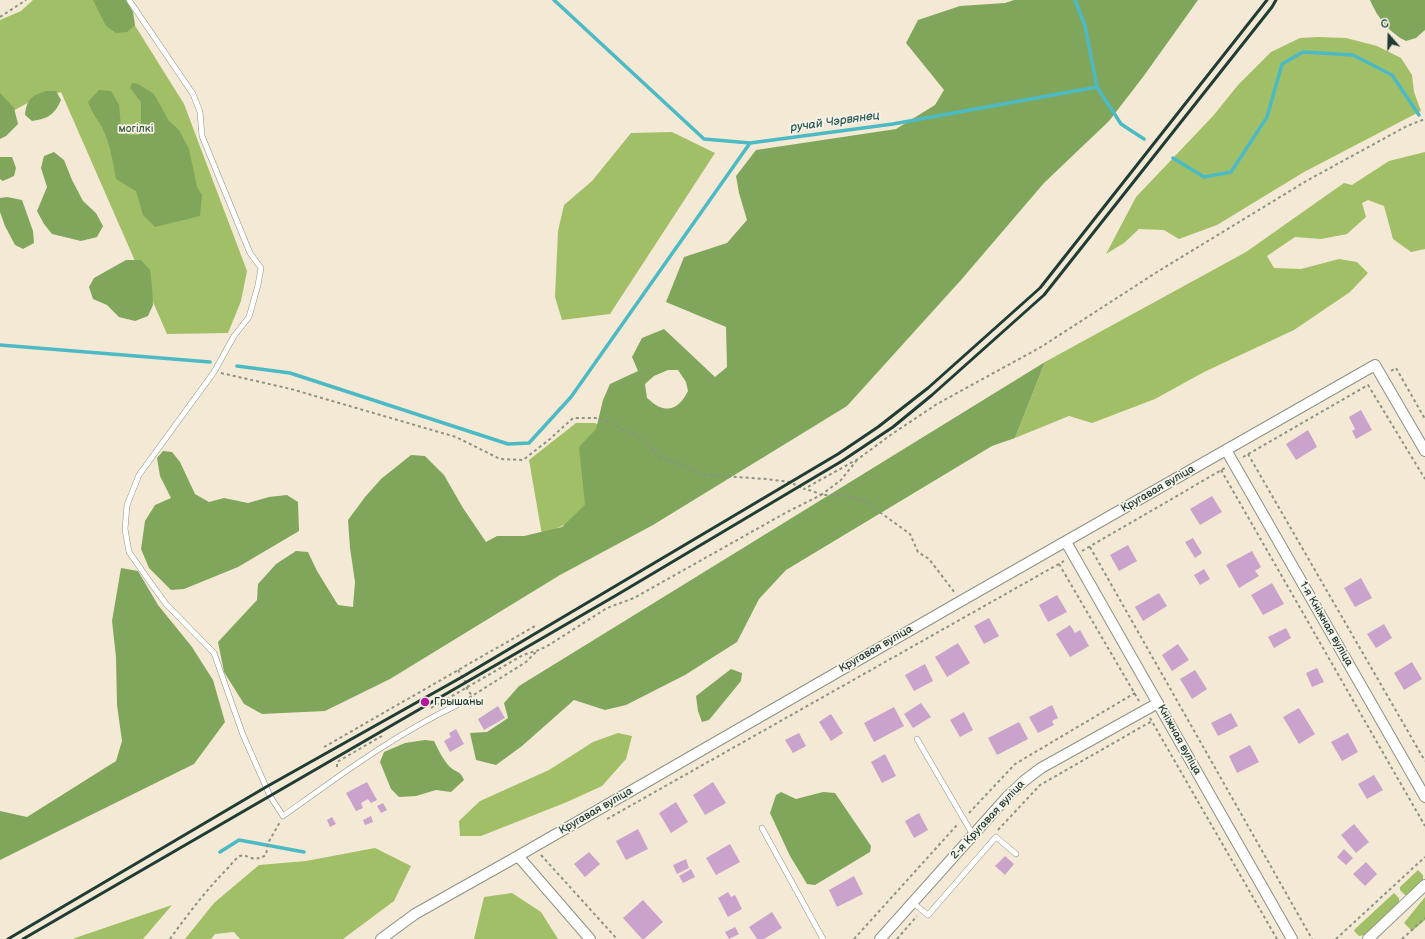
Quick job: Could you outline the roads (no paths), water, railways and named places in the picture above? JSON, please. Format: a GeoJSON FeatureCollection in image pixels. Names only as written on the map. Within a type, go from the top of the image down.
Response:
{"type":"FeatureCollection","features":[{"type":"Feature","properties":{"kind":"street","name":"Кругавая вуліца"},"geometry":{"type":"LineString","coordinates":[[381,939],[415,914],[1375,365],[1425,451]]}},
{"type":"Feature","properties":{"kind":"street","name":"1-я Кніжная вуліца"},"geometry":{"type":"LineString","coordinates":[[1226,450],[1425,797]]}},
{"type":"Feature","properties":{"kind":"street","name":"Кніжная вуліца"},"geometry":{"type":"LineString","coordinates":[[1066,542],[1292,939]]}},
{"type":"Feature","properties":{"kind":"street","name":"2-я Кругавая вуліца"},"geometry":{"type":"LineString","coordinates":[[880,939],[1024,781],[1041,768],[1158,703]]}},
{"type":"Feature","properties":{"kind":"street"},"geometry":{"type":"LineString","coordinates":[[518,856],[590,939]]}},
{"type":"Feature","properties":{"kind":"street"},"geometry":{"type":"LineString","coordinates":[[1368,939],[1425,886]]}},
{"type":"Feature","properties":{"kind":"lane"},"geometry":{"type":"LineString","coordinates":[[129,0],[193,94],[200,112],[202,136],[250,252],[261,268],[249,317],[234,336],[214,372],[139,475],[127,505],[125,529],[129,552],[166,604],[214,653],[243,735],[270,796],[283,816],[343,772],[386,744],[457,705]]}},
{"type":"Feature","properties":{"kind":"lane"},"geometry":{"type":"LineString","coordinates":[[917,739],[974,836]]}},
{"type":"Feature","properties":{"kind":"lane"},"geometry":{"type":"LineString","coordinates":[[762,828],[823,939]]}},
{"type":"Feature","properties":{"kind":"lane"},"geometry":{"type":"LineString","coordinates":[[913,902],[928,915],[996,837],[1016,854]]}},
{"type":"Feature","properties":{"kind":"waterway","name":"ручай Чэрвянец"},"geometry":{"type":"LineString","coordinates":[[554,0],[704,139],[750,143],[893,124],[1097,87],[1121,124],[1144,139]]}},
{"type":"Feature","properties":{"kind":"waterway"},"geometry":{"type":"LineString","coordinates":[[1075,0],[1085,26],[1097,87]]}},
{"type":"Feature","properties":{"kind":"waterway","name":"ручай Чэрвянец"},"geometry":{"type":"LineString","coordinates":[[1173,158],[1204,177],[1231,172],[1267,117],[1282,64],[1303,52],[1353,55],[1392,75],[1419,115]]}},
{"type":"Feature","properties":{"kind":"waterway"},"geometry":{"type":"LineString","coordinates":[[237,366],[290,373],[508,444],[529,443],[571,397],[750,143]]}},
{"type":"Feature","properties":{"kind":"waterway"},"geometry":{"type":"LineString","coordinates":[[0,345],[210,362]]}},
{"type":"Feature","properties":{"kind":"waterway"},"geometry":{"type":"LineString","coordinates":[[220,852],[239,840],[304,852]]}},
{"type":"Feature","properties":{"kind":"railway"},"geometry":{"type":"LineString","coordinates":[[8,939],[266,787],[462,677],[838,454],[878,427],[928,388],[1040,288],[1267,0]]}},
{"type":"Feature","properties":{"kind":"railway"},"geometry":{"type":"LineString","coordinates":[[23,939],[615,596],[842,461],[893,427],[932,395],[1044,295],[1276,0]]}},
{"type":"Feature","properties":{"kind":"place","name":"Грышаны"},"geometry":{"type":"Point","coordinates":[425,702]}},
{"type":"Feature","properties":{"kind":"park label","name":"могілкі"},"geometry":{"type":"Point","coordinates":[136,129]}}]}
